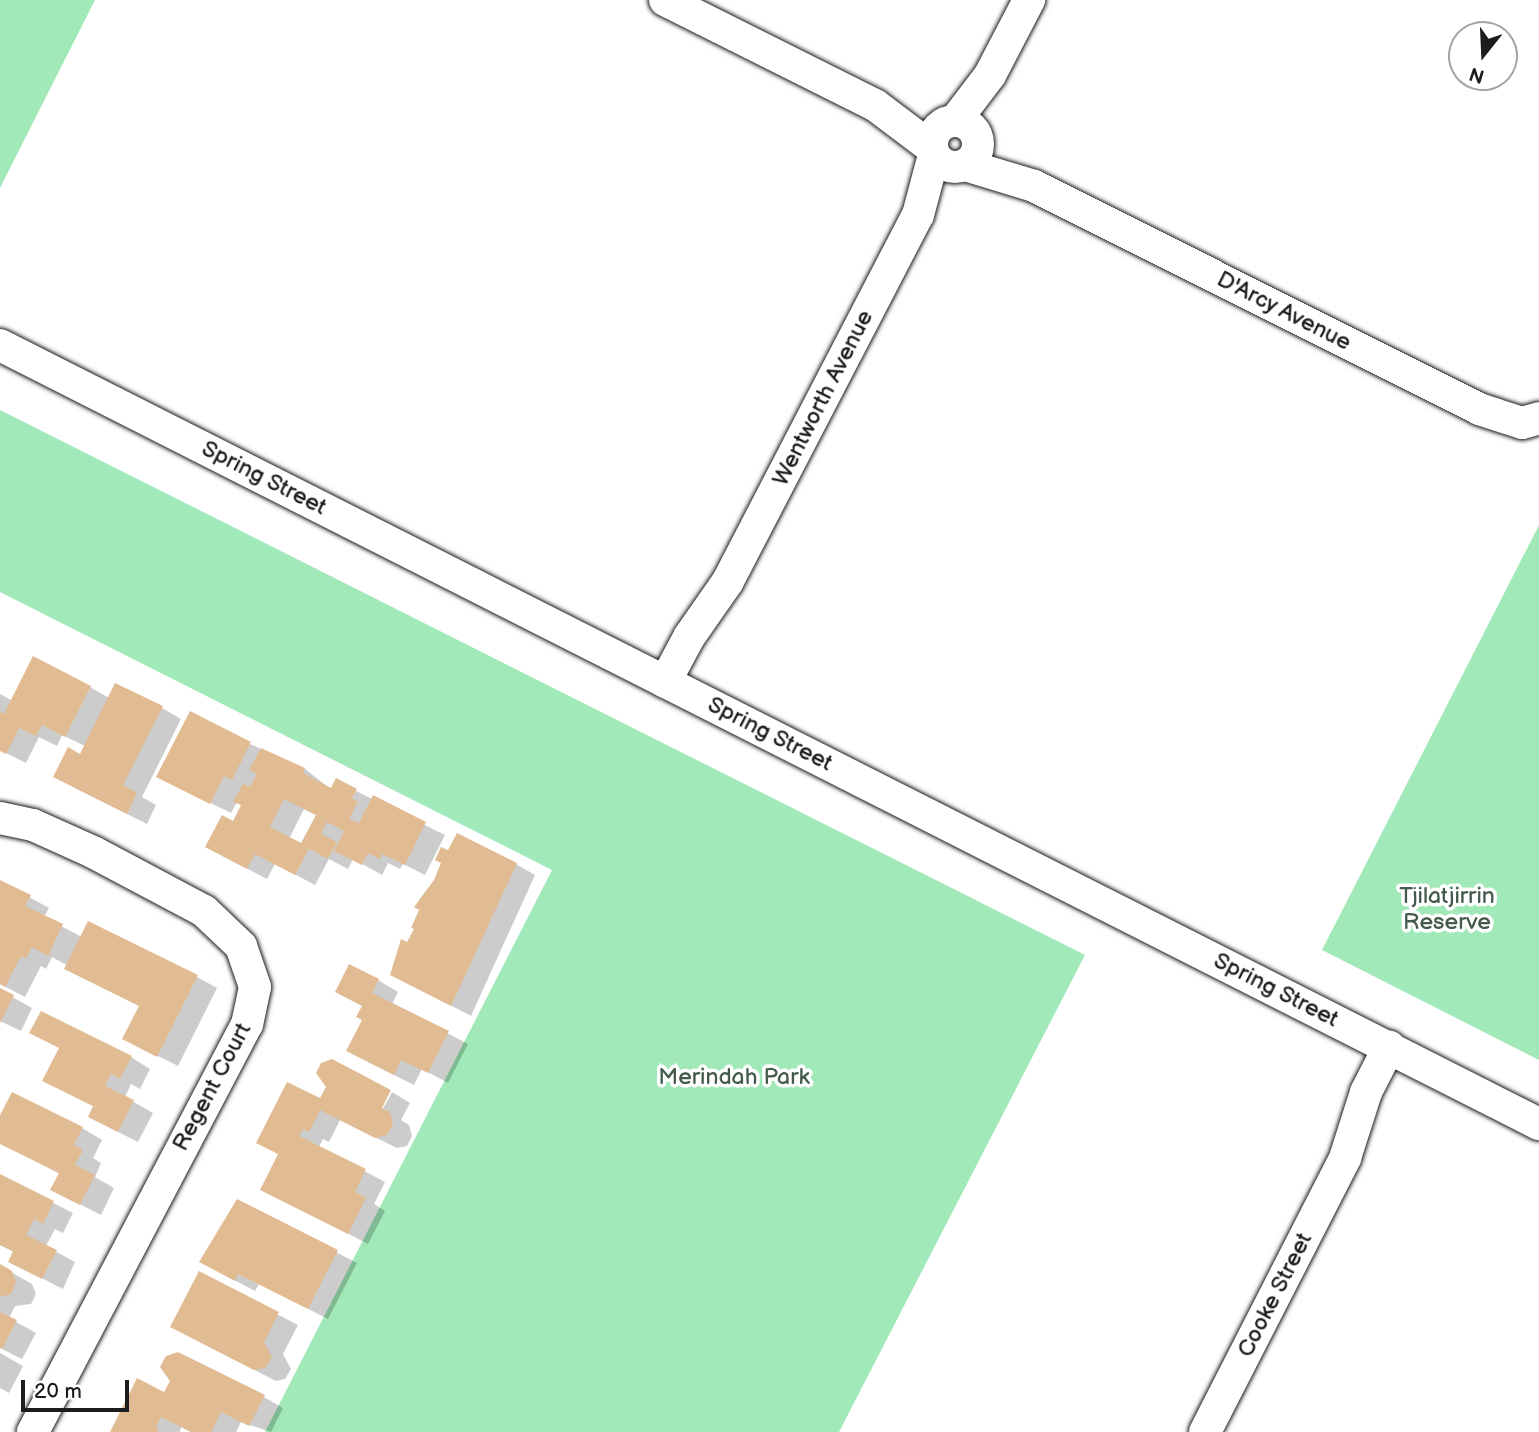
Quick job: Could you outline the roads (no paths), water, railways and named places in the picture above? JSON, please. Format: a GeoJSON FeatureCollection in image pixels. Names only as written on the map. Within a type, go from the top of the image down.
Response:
{"type":"FeatureCollection","features":[{"type":"Feature","properties":{"kind":"street","name":"D'Arcy Avenue"},"geometry":{"type":"LineString","coordinates":[[665,0],[1479,408],[1522,423],[1538,419]]}},
{"type":"Feature","properties":{"kind":"street","name":"Wentworth Avenue"},"geometry":{"type":"LineString","coordinates":[[675,686],[1029,0]]}},
{"type":"Feature","properties":{"kind":"street","name":"Spring Street"},"geometry":{"type":"LineString","coordinates":[[0,345],[1539,1124]]}},
{"type":"Feature","properties":{"kind":"street","name":"Regent Court"},"geometry":{"type":"LineString","coordinates":[[0,818],[33,825],[93,852],[204,911],[242,946],[255,987],[247,1024],[33,1432]]}},
{"type":"Feature","properties":{"kind":"street","name":"Cooke Street"},"geometry":{"type":"LineString","coordinates":[[1205,1432],[1345,1158],[1385,1102],[1399,1052]]}},
{"type":"Feature","properties":{"kind":"park label","name":"Tjilatjirrin Reserve"},"geometry":{"type":"Point","coordinates":[1447,909]}},
{"type":"Feature","properties":{"kind":"park label","name":"Merindah Park"},"geometry":{"type":"Point","coordinates":[734,1077]}}]}
